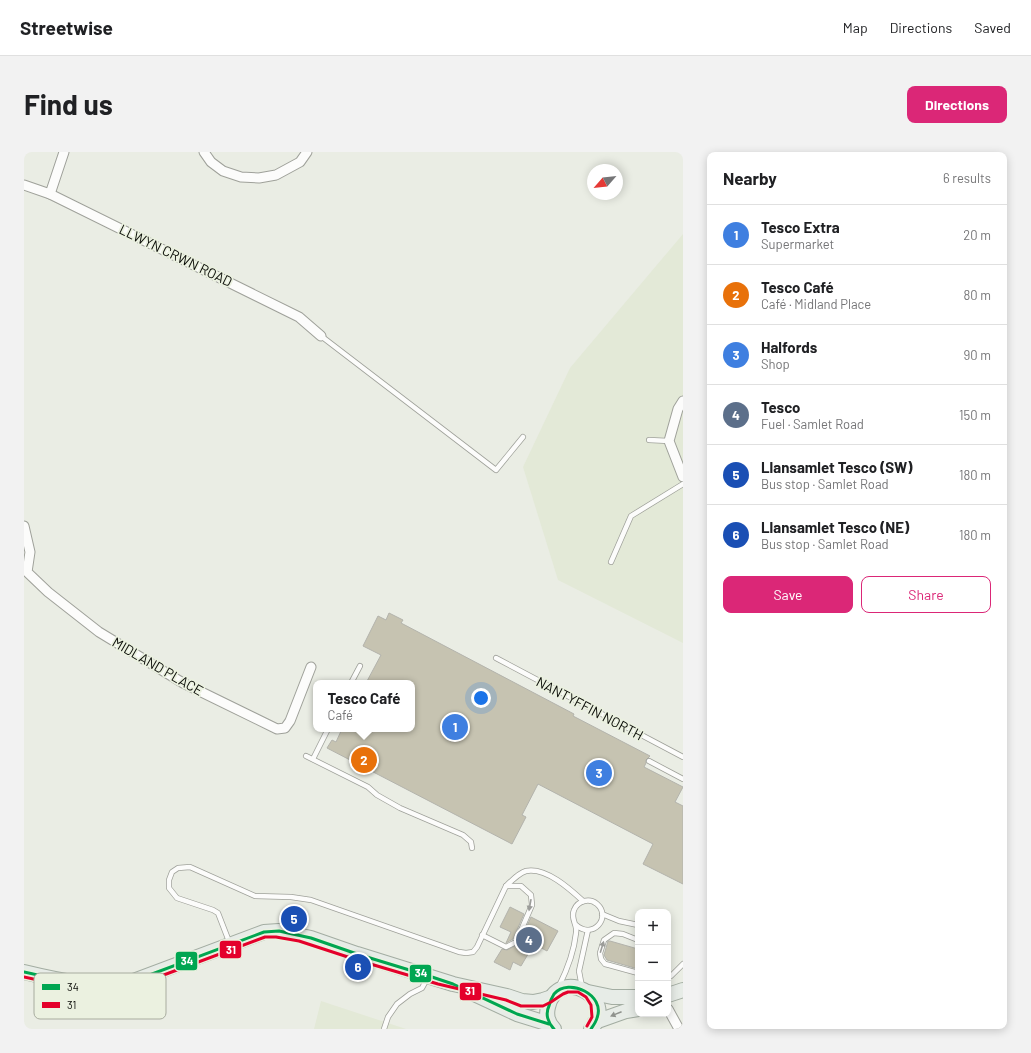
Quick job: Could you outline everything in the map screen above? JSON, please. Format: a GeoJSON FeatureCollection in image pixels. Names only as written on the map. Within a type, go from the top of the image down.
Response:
{"type":"FeatureCollection","features":[{"type":"Feature","properties":{"kind":"main road"},"geometry":{"type":"LineString","coordinates":[[156,973],[264,932],[279,931],[311,938],[356,954],[452,984],[517,1014],[552,1027]]}},
{"type":"Feature","properties":{"kind":"main road"},"geometry":{"type":"LineString","coordinates":[[24,972],[34,974]]}},
{"type":"Feature","properties":{"kind":"main road"},"geometry":{"type":"LineString","coordinates":[[452,984],[507,996],[522,1001],[533,1002],[543,1000],[569,987],[576,986],[612,997],[635,997]]}},
{"type":"Feature","properties":{"kind":"main road"},"geometry":{"type":"LineString","coordinates":[[585,990],[593,996],[598,1009],[593,1026]]}},
{"type":"Feature","properties":{"kind":"main road"},"geometry":{"type":"LineString","coordinates":[[671,994],[683,990]]}},
{"type":"Feature","properties":{"kind":"main road"},"geometry":{"type":"LineString","coordinates":[[552,1027],[547,1009],[555,994]]}},
{"type":"Feature","properties":{"kind":"main road"},"geometry":{"type":"LineString","coordinates":[[671,1002],[683,998]]}},
{"type":"Feature","properties":{"kind":"main road"},"geometry":{"type":"LineString","coordinates":[[593,1026],[626,1010],[635,1009]]}},
{"type":"Feature","properties":{"kind":"street"},"geometry":{"type":"LineString","coordinates":[[50,194],[64,152]]}},
{"type":"Feature","properties":{"kind":"street"},"geometry":{"type":"LineString","coordinates":[[204,152],[211,162],[223,171],[241,177],[259,178],[276,175],[300,162],[307,152]]}},
{"type":"Feature","properties":{"kind":"street","name":"LLWYN CRWN ROAD"},"geometry":{"type":"LineString","coordinates":[[24,185],[50,194],[299,317],[321,336]]}},
{"type":"Feature","properties":{"kind":"street"},"geometry":{"type":"LineString","coordinates":[[683,401],[678,409],[669,441],[683,477]]}},
{"type":"Feature","properties":{"kind":"street","name":"MIDLAND PLACE"},"geometry":{"type":"LineString","coordinates":[[24,526],[30,552],[27,572],[48,592],[99,632],[189,686],[277,729],[285,728],[290,721],[311,667]]}},
{"type":"Feature","properties":{"kind":"street"},"geometry":{"type":"LineString","coordinates":[[671,1015],[678,1029]]}},
{"type":"Feature","properties":{"kind":"lane"},"geometry":{"type":"LineString","coordinates":[[321,336],[496,470],[523,436]]}},
{"type":"Feature","properties":{"kind":"lane"},"geometry":{"type":"LineString","coordinates":[[649,440],[669,441]]}},
{"type":"Feature","properties":{"kind":"lane"},"geometry":{"type":"LineString","coordinates":[[610,562],[631,516],[683,484]]}},
{"type":"Feature","properties":{"kind":"lane","name":"NANTYFFIN NORTH"},"geometry":{"type":"LineString","coordinates":[[496,658],[683,757]]}},
{"type":"Feature","properties":{"kind":"lane"},"geometry":{"type":"LineString","coordinates":[[353,680],[360,666]]}},
{"type":"Feature","properties":{"kind":"lane"},"geometry":{"type":"LineString","coordinates":[[313,759],[326,732]]}},
{"type":"Feature","properties":{"kind":"lane"},"geometry":{"type":"LineString","coordinates":[[306,756],[368,787],[377,795],[400,808],[463,836],[471,842],[472,848]]}},
{"type":"Feature","properties":{"kind":"lane"},"geometry":{"type":"LineString","coordinates":[[649,761],[683,778]]}},
{"type":"Feature","properties":{"kind":"lane"},"geometry":{"type":"LineString","coordinates":[[230,946],[218,913],[177,898],[173,894],[169,888],[168,880],[172,872],[178,868],[190,867],[255,896],[291,897],[311,900],[425,941],[466,953],[473,952],[506,886],[510,881],[526,871],[539,872],[548,875],[568,887],[583,901]]}},
{"type":"Feature","properties":{"kind":"lane"},"geometry":{"type":"LineString","coordinates":[[482,934],[506,947],[516,942],[532,905],[531,894],[521,886],[506,886]]}},
{"type":"Feature","properties":{"kind":"lane"},"geometry":{"type":"LineString","coordinates":[[555,994],[567,970],[577,932],[572,916],[575,907],[587,900],[596,903],[599,906],[602,914],[600,923],[597,927],[584,930],[576,925]]}},
{"type":"Feature","properties":{"kind":"lane"},"geometry":{"type":"LineString","coordinates":[[602,914],[619,921],[635,924]]}},
{"type":"Feature","properties":{"kind":"lane"},"geometry":{"type":"LineString","coordinates":[[585,990],[579,971],[588,930]]}},
{"type":"Feature","properties":{"kind":"lane"},"geometry":{"type":"LineString","coordinates":[[635,939],[623,934],[614,933],[604,940],[600,953],[601,959],[605,964],[635,972]]}},
{"type":"Feature","properties":{"kind":"lane"},"geometry":{"type":"LineString","coordinates":[[671,976],[683,964]]}},
{"type":"Feature","properties":{"kind":"lane"},"geometry":{"type":"LineString","coordinates":[[384,1029],[388,1017],[397,1004],[410,994],[422,988],[429,976]]}},
{"type":"Feature","properties":{"kind":"shaded area"},"geometry":{"type":"Polygon","coordinates":[[[683,234],[683,643],[558,580],[523,467],[570,368],[683,234]]]}},
{"type":"Feature","properties":{"kind":"shaded area"},"geometry":{"type":"Polygon","coordinates":[[[321,1001],[406,1029],[314,1029],[321,1001]]]}},
{"type":"Feature","properties":{"kind":"building"},"geometry":{"type":"Polygon","coordinates":[[[389,613],[403,620],[401,623],[574,714],[573,716],[650,756],[646,760],[644,767],[683,787],[675,802],[683,806],[683,884],[643,864],[653,844],[538,784],[522,815],[526,817],[512,844],[327,748],[332,740],[336,742],[341,732],[415,732],[415,680],[368,680],[381,655],[363,646],[378,616],[386,620],[389,613]]]}},
{"type":"Feature","properties":{"kind":"building"},"geometry":{"type":"Polygon","coordinates":[[[510,907],[524,914],[513,939],[506,943],[511,932],[500,927],[510,907]]]}},
{"type":"Feature","properties":{"kind":"building"},"geometry":{"type":"Polygon","coordinates":[[[531,917],[558,931],[547,951],[534,944],[521,966],[513,962],[510,970],[494,962],[502,949],[507,950],[519,944],[531,917]]]}},
{"type":"Feature","properties":{"kind":"building"},"geometry":{"type":"Polygon","coordinates":[[[608,941],[635,948],[635,968],[607,960],[604,955],[608,941]]]}},
{"type":"Feature","properties":{"kind":"transit line","name":"34"},"geometry":{"type":"LineString","coordinates":[[155,973],[264,932],[279,931],[311,938],[453,984],[517,1014],[549,1024]]}},
{"type":"Feature","properties":{"kind":"transit line","name":"31"},"geometry":{"type":"LineString","coordinates":[[166,974],[265,937],[276,937],[299,941],[438,984],[506,1000],[521,1006],[543,1006],[563,994],[568,992],[578,992],[586,997],[591,1005],[592,1017],[587,1026]]}},
{"type":"Feature","properties":{"kind":"transit line","name":"34"},"geometry":{"type":"LineString","coordinates":[[24,972],[34,974]]}},
{"type":"Feature","properties":{"kind":"transit line","name":"31"},"geometry":{"type":"LineString","coordinates":[[24,977],[34,979]]}},
{"type":"Feature","properties":{"kind":"transit line","name":"34"},"geometry":{"type":"LineString","coordinates":[[554,1029],[550,1024],[547,1015],[548,1009],[554,994],[561,989],[568,987],[577,988],[584,991],[596,1002],[598,1010],[597,1018],[591,1029]]}},
{"type":"Feature","properties":{"kind":"place","name":"Tesco Extra"},"geometry":{"type":"Point","coordinates":[455,727]}},
{"type":"Feature","properties":{"kind":"place","name":"Tesco Café"},"geometry":{"type":"Point","coordinates":[364,760]}},
{"type":"Feature","properties":{"kind":"place","name":"Halfords"},"geometry":{"type":"Point","coordinates":[599,773]}},
{"type":"Feature","properties":{"kind":"place","name":"Llansamlet Tesco (SW)"},"geometry":{"type":"Point","coordinates":[294,919]}},
{"type":"Feature","properties":{"kind":"place","name":"Tesco"},"geometry":{"type":"Point","coordinates":[529,940]}},
{"type":"Feature","properties":{"kind":"place","name":"Llansamlet Tesco (NE)"},"geometry":{"type":"Point","coordinates":[358,967]}}]}
